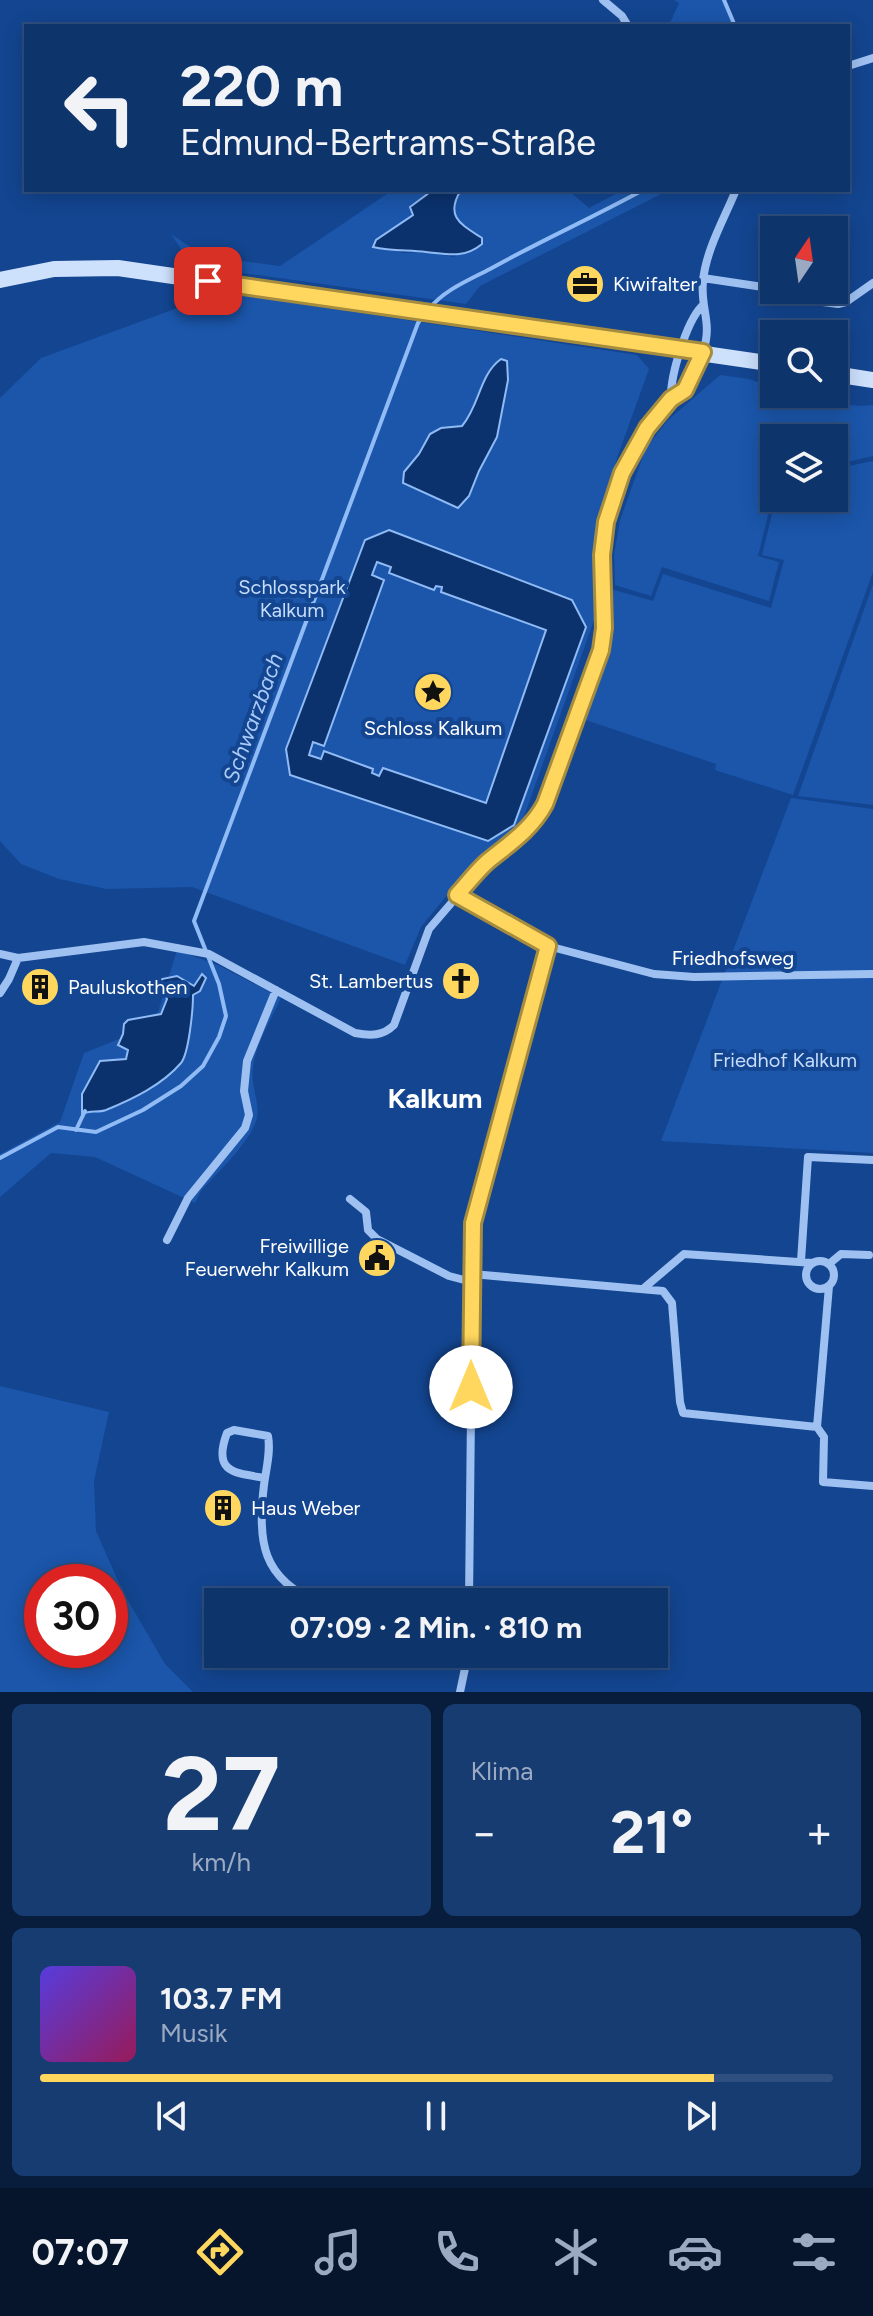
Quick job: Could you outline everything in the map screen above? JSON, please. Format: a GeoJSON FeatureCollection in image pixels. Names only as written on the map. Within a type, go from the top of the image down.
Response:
{"type":"FeatureCollection","features":[{"type":"Feature","properties":{"kind":"main road"},"geometry":{"type":"LineString","coordinates":[[0,280],[54,269],[118,268],[760,362]]}},
{"type":"Feature","properties":{"kind":"main road"},"geometry":{"type":"LineString","coordinates":[[848,376],[873,380]]}},
{"type":"Feature","properties":{"kind":"street"},"geometry":{"type":"LineString","coordinates":[[603,0],[627,24]]}},
{"type":"Feature","properties":{"kind":"street"},"geometry":{"type":"LineString","coordinates":[[850,65],[873,58]]}},
{"type":"Feature","properties":{"kind":"street"},"geometry":{"type":"LineString","coordinates":[[0,954],[18,958],[144,942],[181,948],[209,954],[355,1033],[367,1036],[386,1033],[394,1025],[429,929],[484,865],[525,832],[545,804],[601,650],[604,628],[602,555],[606,522],[634,448],[671,399],[685,390],[703,352],[709,328],[708,316],[702,306],[703,278],[735,192]]}},
{"type":"Feature","properties":{"kind":"street"},"geometry":{"type":"LineString","coordinates":[[703,278],[763,287],[785,297],[838,304],[846,302],[873,283]]}},
{"type":"Feature","properties":{"kind":"street"},"geometry":{"type":"LineString","coordinates":[[671,399],[671,386],[682,350],[696,312],[702,306]]}},
{"type":"Feature","properties":{"kind":"street","name":"Friedhofsweg"},"geometry":{"type":"LineString","coordinates":[[457,895],[548,946],[654,974],[694,977],[873,974]]}},
{"type":"Feature","properties":{"kind":"street"},"geometry":{"type":"LineString","coordinates":[[469,1588],[473,1223],[548,946]]}},
{"type":"Feature","properties":{"kind":"street"},"geometry":{"type":"LineString","coordinates":[[0,993],[18,958]]}},
{"type":"Feature","properties":{"kind":"street"},"geometry":{"type":"LineString","coordinates":[[167,1240],[188,1198],[245,1128],[249,1115],[244,1091],[247,1061],[276,990]]}},
{"type":"Feature","properties":{"kind":"street"},"geometry":{"type":"LineString","coordinates":[[801,1261],[808,1157],[873,1160]]}},
{"type":"Feature","properties":{"kind":"street"},"geometry":{"type":"LineString","coordinates":[[350,1199],[366,1212],[368,1230],[377,1239],[449,1276],[663,1291],[672,1303],[683,1413],[817,1427]]}},
{"type":"Feature","properties":{"kind":"street"},"geometry":{"type":"LineString","coordinates":[[644,1288],[684,1254],[829,1264],[834,1275],[829,1286],[817,1427],[824,1437],[823,1482],[873,1486]]}},
{"type":"Feature","properties":{"kind":"street"},"geometry":{"type":"LineString","coordinates":[[829,1264],[841,1254],[869,1255]]}},
{"type":"Feature","properties":{"kind":"street"},"geometry":{"type":"LineString","coordinates":[[813,1263],[807,1270],[807,1281],[815,1289],[829,1286]]}},
{"type":"Feature","properties":{"kind":"street"},"geometry":{"type":"LineString","coordinates":[[265,1478],[234,1474],[228,1468],[223,1454],[227,1433],[234,1430],[268,1436],[263,1548],[272,1569],[290,1588]]}},
{"type":"Feature","properties":{"kind":"street"},"geometry":{"type":"LineString","coordinates":[[460,1692],[465,1668]]}},
{"type":"Feature","properties":{"kind":"green space"},"geometry":{"type":"Polygon","coordinates":[[[674,0],[723,0],[732,24],[672,24],[679,3],[674,0]]]}},
{"type":"Feature","properties":{"kind":"green space"},"geometry":{"type":"Polygon","coordinates":[[[390,192],[430,192],[410,206],[413,214],[376,240],[403,253],[428,252],[454,257],[479,235],[457,218],[455,206],[460,192],[570,192],[589,208],[619,192],[665,192],[480,286],[466,304],[192,266],[171,234],[204,256],[280,266],[390,192]]]}},
{"type":"Feature","properties":{"kind":"green space","name":"Schlosspark Kalkum"},"geometry":{"type":"Polygon","coordinates":[[[221,292],[637,355],[649,369],[617,458],[595,558],[597,612],[522,822],[452,889],[421,927],[405,965],[192,887],[106,889],[59,879],[21,864],[0,841],[0,398],[41,358],[221,292]]]}},
{"type":"Feature","properties":{"kind":"green space"},"geometry":{"type":"Polygon","coordinates":[[[720,375],[749,379],[760,383],[760,408],[873,405],[873,456],[848,462],[848,424],[760,424],[760,512],[769,512],[758,556],[779,562],[769,601],[662,567],[651,596],[615,585],[614,555],[620,520],[646,448],[668,420],[720,375]]]}},
{"type":"Feature","properties":{"kind":"green space"},"geometry":{"type":"Polygon","coordinates":[[[873,461],[873,572],[793,795],[715,770],[716,764],[586,720],[612,642],[611,589],[653,601],[663,574],[771,608],[784,560],[762,555],[773,512],[848,512],[848,466],[873,461]]]}},
{"type":"Feature","properties":{"kind":"green space"},"geometry":{"type":"Polygon","coordinates":[[[873,584],[873,805],[798,796],[873,584]]]}},
{"type":"Feature","properties":{"kind":"green space","name":"Friedhof Kalkum"},"geometry":{"type":"Polygon","coordinates":[[[791,798],[873,809],[873,1153],[661,1141],[791,798]]]}},
{"type":"Feature","properties":{"kind":"green space"},"geometry":{"type":"Polygon","coordinates":[[[177,950],[220,966],[281,998],[255,1058],[252,1073],[257,1117],[242,1146],[201,1191],[195,1203],[95,1157],[51,1153],[0,1197],[0,1154],[60,1122],[84,1053],[154,1025],[177,950]]]}},
{"type":"Feature","properties":{"kind":"green space"},"geometry":{"type":"Polygon","coordinates":[[[0,1386],[109,1412],[94,1481],[96,1531],[111,1564],[24,1564],[24,1668],[128,1668],[128,1601],[165,1664],[193,1692],[0,1692],[0,1386]]]}},
{"type":"Feature","properties":{"kind":"shaded area"},"geometry":{"type":"Polygon","coordinates":[[[430,192],[460,192],[454,207],[455,214],[462,224],[482,238],[482,244],[469,252],[455,254],[373,247],[376,240],[413,215],[410,207],[430,192]]]}},
{"type":"Feature","properties":{"kind":"shaded area"},"geometry":{"type":"Polygon","coordinates":[[[501,359],[507,361],[508,380],[497,437],[469,496],[458,508],[403,483],[404,472],[430,434],[441,428],[462,426],[488,373],[501,359]]]}},
{"type":"Feature","properties":{"kind":"shaded area"},"geometry":{"type":"Polygon","coordinates":[[[389,530],[572,600],[586,627],[514,825],[488,841],[290,775],[286,749],[365,540],[389,530]],[[377,562],[372,575],[384,580],[324,746],[313,742],[309,755],[321,759],[324,751],[373,769],[372,773],[379,776],[383,768],[486,803],[546,630],[441,592],[442,587],[436,586],[434,590],[389,573],[391,567],[377,562]]]}},
{"type":"Feature","properties":{"kind":"shaded area"},"geometry":{"type":"Polygon","coordinates":[[[202,974],[206,978],[200,991],[193,995],[188,1041],[181,1063],[156,1085],[137,1096],[106,1110],[82,1114],[82,1094],[100,1061],[126,1059],[128,1050],[118,1045],[124,1024],[128,1020],[161,1014],[167,999],[160,987],[162,979],[177,976],[194,986],[202,974]]]}},
{"type":"Feature","properties":{"kind":"waterway","name":"Schwarzbach"},"geometry":{"type":"LineString","coordinates":[[724,0],[734,24]]}},
{"type":"Feature","properties":{"kind":"waterway","name":"Schwarzbach"},"geometry":{"type":"LineString","coordinates":[[429,309],[457,286],[639,192]]}},
{"type":"Feature","properties":{"kind":"waterway","name":"Schwarzbach"},"geometry":{"type":"LineString","coordinates":[[0,1158],[58,1127],[96,1132],[143,1110],[181,1086],[203,1066],[219,1037],[226,1016],[219,984],[194,921],[423,316]]}},
{"type":"Feature","properties":{"kind":"waterway"},"geometry":{"type":"LineString","coordinates":[[76,1130],[85,1111]]}},
{"type":"Feature","properties":{"kind":"place","name":"Kiwifalter"},"geometry":{"type":"Point","coordinates":[585,284]}},
{"type":"Feature","properties":{"kind":"place","name":"Schloss Kalkum"},"geometry":{"type":"Point","coordinates":[433,692]}},
{"type":"Feature","properties":{"kind":"place","name":"St. Lambertus"},"geometry":{"type":"Point","coordinates":[461,981]}},
{"type":"Feature","properties":{"kind":"place","name":"Pauluskothen"},"geometry":{"type":"Point","coordinates":[40,987]}},
{"type":"Feature","properties":{"kind":"place","name":"Freiwillige Feuerwehr Kalkum"},"geometry":{"type":"Point","coordinates":[377,1258]}},
{"type":"Feature","properties":{"kind":"place","name":"Haus Weber"},"geometry":{"type":"Point","coordinates":[223,1508]}},
{"type":"Feature","properties":{"kind":"district","name":"Kalkum"},"geometry":{"type":"Point","coordinates":[435,1098]}},
{"type":"Feature","properties":{"kind":"route"},"geometry":{"type":"LineString","coordinates":[[208,281],[703,352],[685,390],[671,399],[647,428],[622,473],[606,522],[602,555],[604,628],[601,650],[545,804],[525,832],[484,865],[457,895],[548,946],[473,1223],[471,1387]]}}]}
